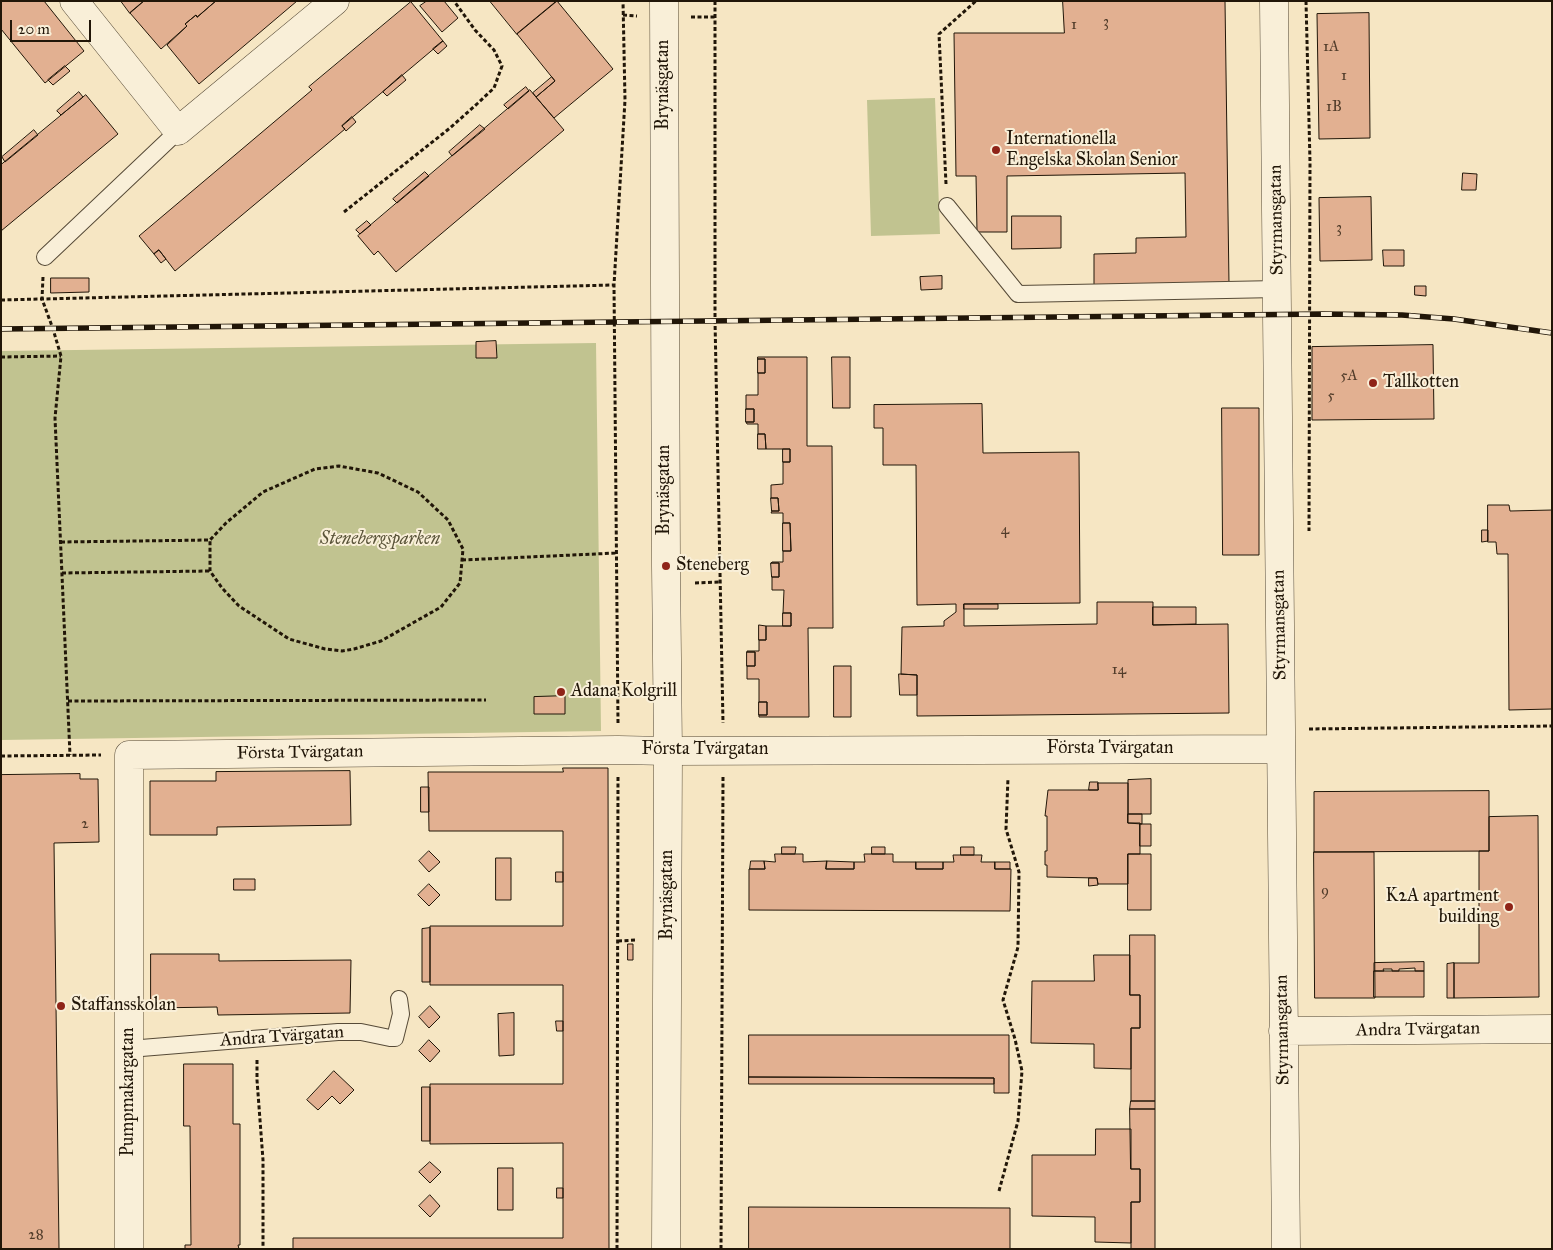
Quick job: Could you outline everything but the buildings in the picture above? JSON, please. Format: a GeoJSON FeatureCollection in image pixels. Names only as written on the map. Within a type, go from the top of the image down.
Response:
{"type":"FeatureCollection","features":[{"type":"Feature","properties":{"kind":"street"},"geometry":{"type":"LineString","coordinates":[[74,1],[178,131],[335,1]]}},
{"type":"Feature","properties":{"kind":"street","name":"Brynäsgatan"},"geometry":{"type":"LineString","coordinates":[[664,1],[665,547],[668,751],[666,1249]]}},
{"type":"Feature","properties":{"kind":"street","name":"Styrmansgatan"},"geometry":{"type":"LineString","coordinates":[[1274,1],[1286,1249]]}},
{"type":"Feature","properties":{"kind":"street","name":"Första Tvärgatan"},"geometry":{"type":"LineString","coordinates":[[130,754],[618,750],[1010,750],[1281,739]]}},
{"type":"Feature","properties":{"kind":"street","name":"Pumpmakargatan"},"geometry":{"type":"LineString","coordinates":[[129,1249],[130,754]]}},
{"type":"Feature","properties":{"kind":"street","name":"Andra Tvärgatan"},"geometry":{"type":"LineString","coordinates":[[1283,1031],[1552,1029]]}},
{"type":"Feature","properties":{"kind":"lane"},"geometry":{"type":"LineString","coordinates":[[44,257],[178,131]]}},
{"type":"Feature","properties":{"kind":"lane"},"geometry":{"type":"LineString","coordinates":[[947,206],[1018,294],[1278,289]]}},
{"type":"Feature","properties":{"kind":"lane","name":"Andra Tvärgatan"},"geometry":{"type":"LineString","coordinates":[[130,1049],[361,1032],[395,1038],[401,1014],[399,999]]}},
{"type":"Feature","properties":{"kind":"path"},"geometry":{"type":"LineString","coordinates":[[344,212],[450,128],[494,88],[502,66],[494,50],[474,30],[454,1]]}},
{"type":"Feature","properties":{"kind":"path"},"geometry":{"type":"LineString","coordinates":[[617,1249],[618,750],[614,285],[625,100],[623,1]]}},
{"type":"Feature","properties":{"kind":"path"},"geometry":{"type":"LineString","coordinates":[[715,1],[715,320],[724,750],[721,1249]]}},
{"type":"Feature","properties":{"kind":"path"},"geometry":{"type":"LineString","coordinates":[[947,206],[939,34],[976,1]]}},
{"type":"Feature","properties":{"kind":"path"},"geometry":{"type":"LineString","coordinates":[[1306,1],[1310,162],[1309,531]]}},
{"type":"Feature","properties":{"kind":"path"},"geometry":{"type":"LineString","coordinates":[[44,257],[42,299],[61,356],[55,418],[70,755]]}},
{"type":"Feature","properties":{"kind":"path"},"geometry":{"type":"LineString","coordinates":[[1,300],[614,285]]}},
{"type":"Feature","properties":{"kind":"path"},"geometry":{"type":"LineString","coordinates":[[1,357],[61,356]]}},
{"type":"Feature","properties":{"kind":"path"},"geometry":{"type":"LineString","coordinates":[[339,466],[378,473],[418,492],[448,520],[463,549],[460,583],[441,607],[380,641],[342,651],[325,649],[289,639],[239,606],[222,588],[210,571],[210,540],[226,523],[263,492],[315,469],[339,466]]}},
{"type":"Feature","properties":{"kind":"path"},"geometry":{"type":"LineString","coordinates":[[61,542],[210,540]]}},
{"type":"Feature","properties":{"kind":"path"},"geometry":{"type":"LineString","coordinates":[[462,560],[617,553]]}},
{"type":"Feature","properties":{"kind":"path"},"geometry":{"type":"LineString","coordinates":[[62,573],[210,571]]}},
{"type":"Feature","properties":{"kind":"path"},"geometry":{"type":"LineString","coordinates":[[696,583],[720,582]]}},
{"type":"Feature","properties":{"kind":"path"},"geometry":{"type":"LineString","coordinates":[[68,701],[486,700]]}},
{"type":"Feature","properties":{"kind":"path"},"geometry":{"type":"LineString","coordinates":[[1281,739],[1552,726]]}},
{"type":"Feature","properties":{"kind":"path"},"geometry":{"type":"LineString","coordinates":[[999,1191],[1018,1121],[1022,1071],[1003,1000],[1018,947],[1019,872],[1006,829],[1010,750]]}},
{"type":"Feature","properties":{"kind":"path"},"geometry":{"type":"LineString","coordinates":[[1,756],[130,754]]}},
{"type":"Feature","properties":{"kind":"path"},"geometry":{"type":"LineString","coordinates":[[618,942],[638,940]]}},
{"type":"Feature","properties":{"kind":"path"},"geometry":{"type":"LineString","coordinates":[[257,1039],[256,1080],[263,1160],[263,1249]]}},
{"type":"Feature","properties":{"kind":"green space"},"geometry":{"type":"Polygon","coordinates":[[[935,98],[940,234],[871,236],[867,100],[935,98]]]}},
{"type":"Feature","properties":{"kind":"green space","name":"Stenebergsparken"},"geometry":{"type":"Polygon","coordinates":[[[596,343],[601,731],[1,740],[1,351],[596,343]]]}},
{"type":"Feature","properties":{"kind":"railway"},"geometry":{"type":"LineString","coordinates":[[1,329],[1322,314],[1402,315],[1454,319],[1552,333]]}},
{"type":"Feature","properties":{"kind":"place","name":"Internationella Engelska Skolan Senior"},"geometry":{"type":"Point","coordinates":[996,150]}},
{"type":"Feature","properties":{"kind":"place","name":"Tallkotten"},"geometry":{"type":"Point","coordinates":[1373,383]}},
{"type":"Feature","properties":{"kind":"place","name":"Steneberg"},"geometry":{"type":"Point","coordinates":[666,566]}},
{"type":"Feature","properties":{"kind":"place","name":"Adana Kolgrill"},"geometry":{"type":"Point","coordinates":[561,692]}},
{"type":"Feature","properties":{"kind":"place","name":"K2A apartment building"},"geometry":{"type":"Point","coordinates":[1509,907]}},
{"type":"Feature","properties":{"kind":"place","name":"Staffansskolan"},"geometry":{"type":"Point","coordinates":[61,1006]}}]}
